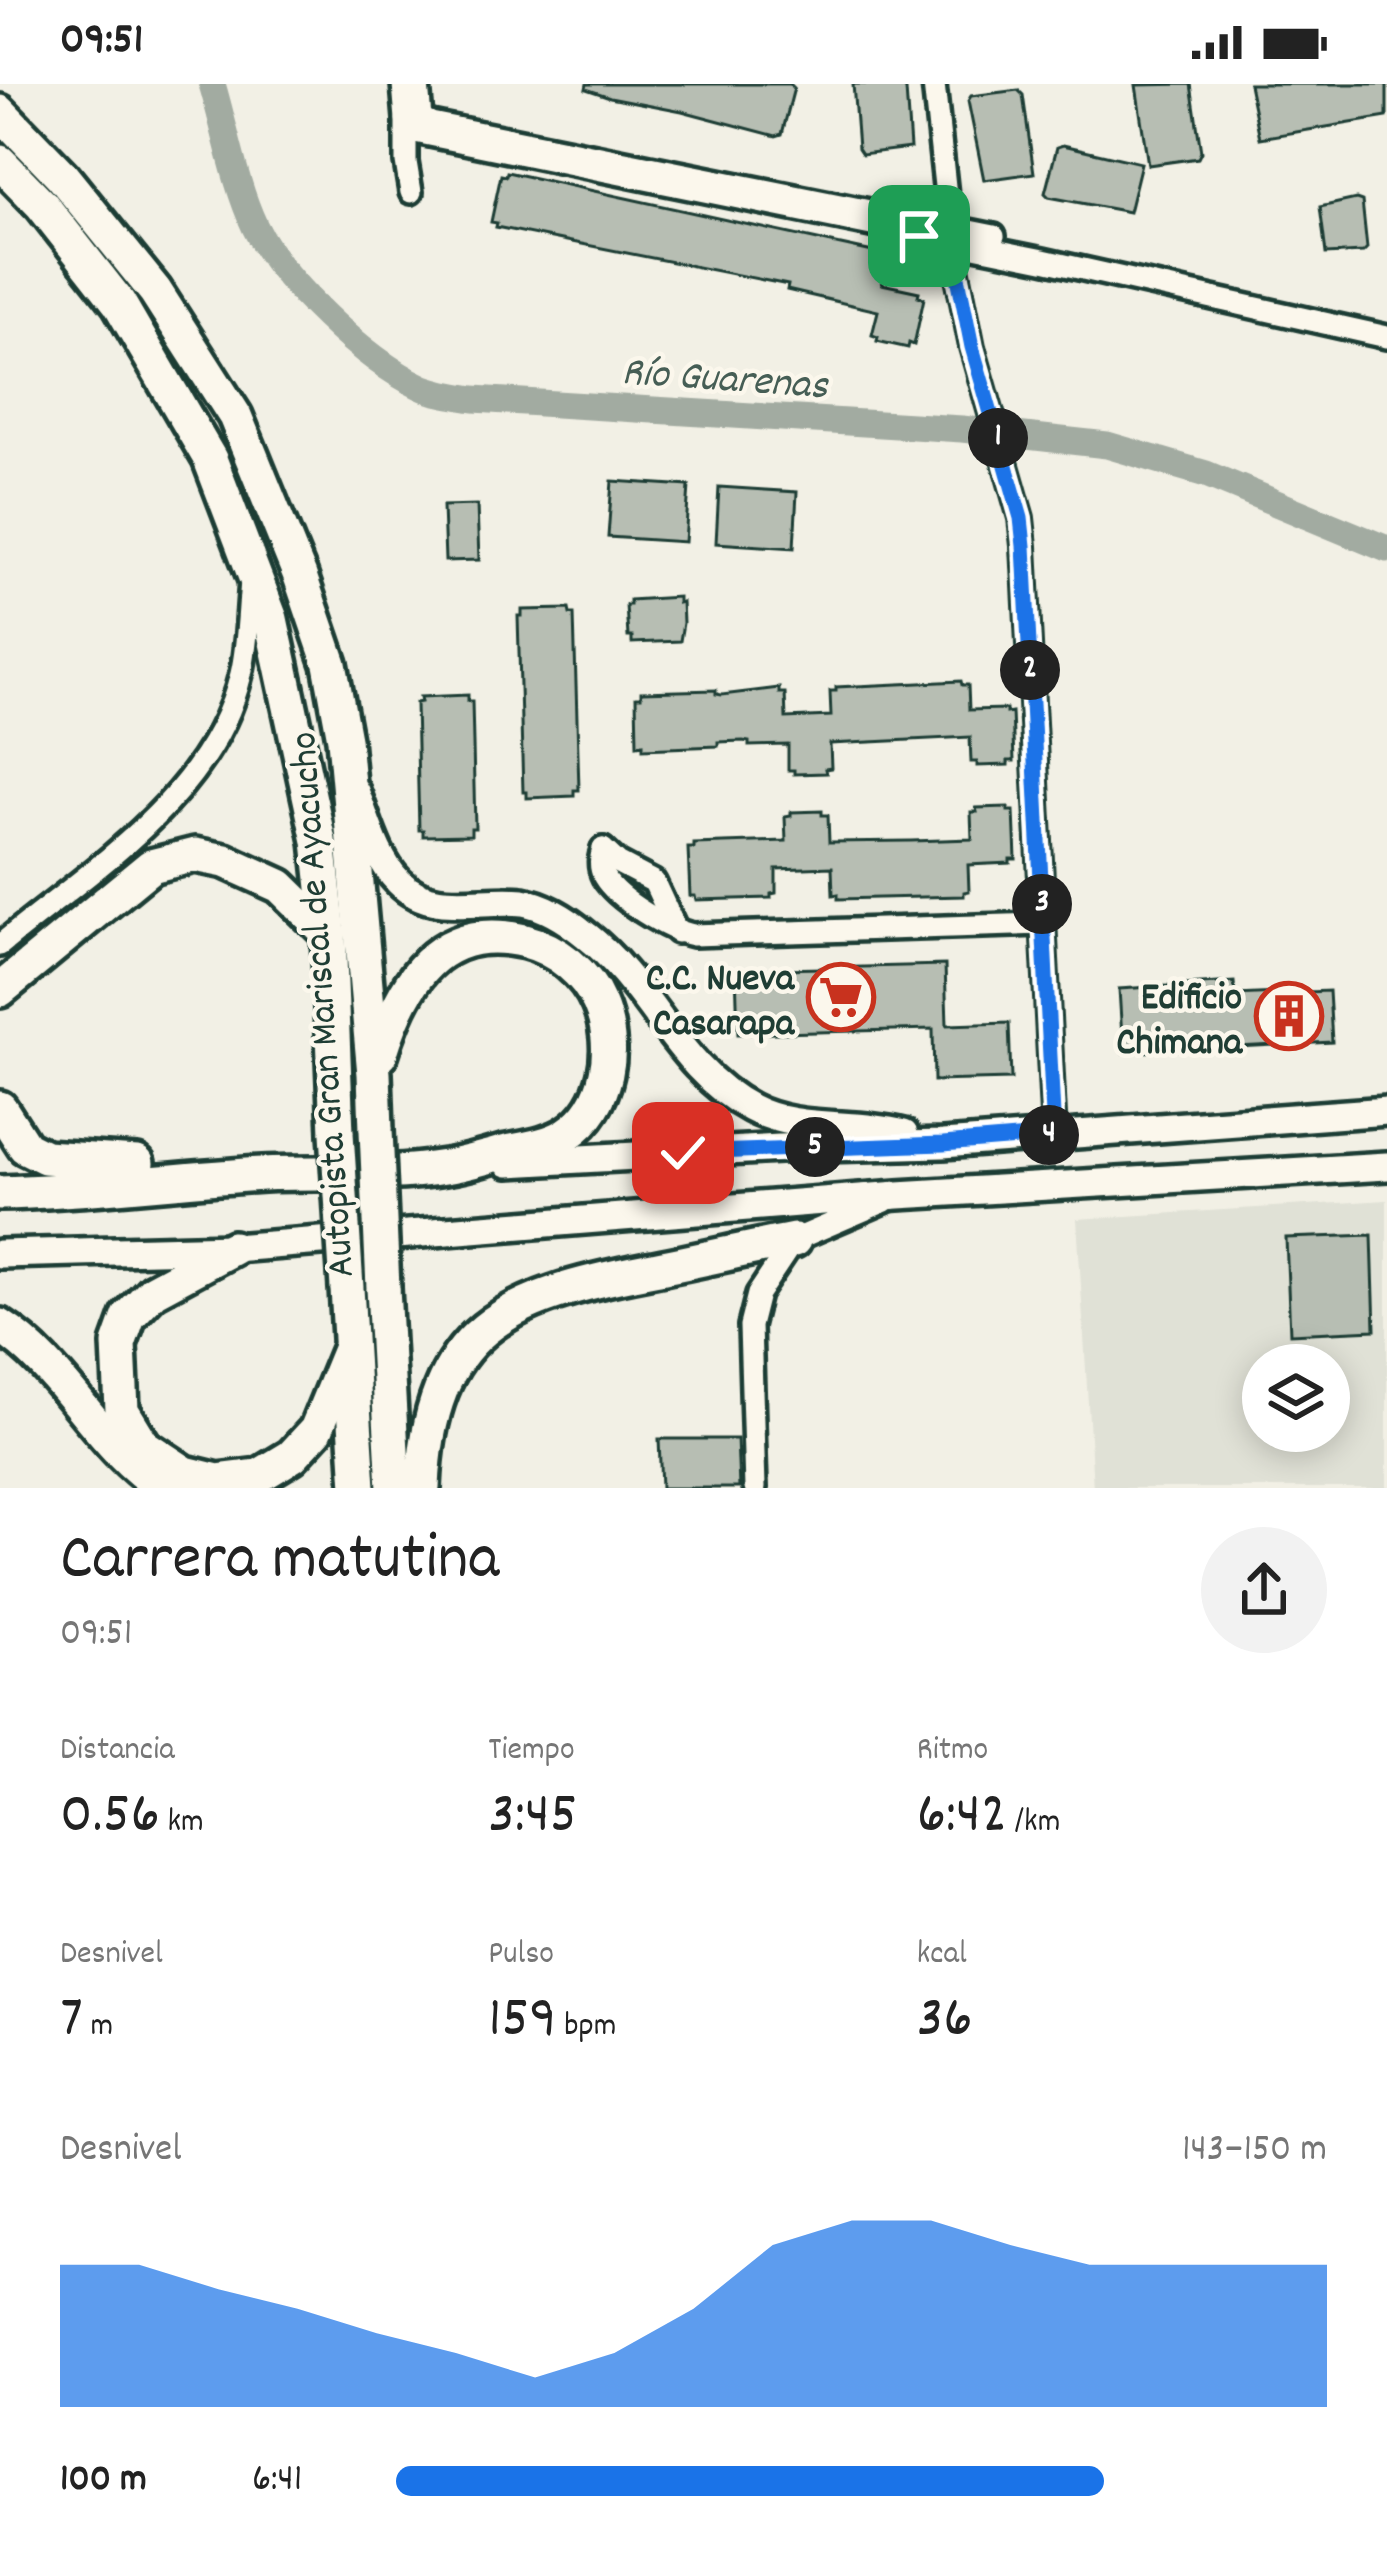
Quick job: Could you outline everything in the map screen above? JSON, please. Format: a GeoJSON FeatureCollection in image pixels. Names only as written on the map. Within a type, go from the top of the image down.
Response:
{"type":"FeatureCollection","features":[{"type":"Feature","properties":{"kind":"highway","name":"Autopista Gran Mariscal de Ayacucho"},"geometry":{"type":"LineString","coordinates":[[0,112],[74,190],[155,291],[236,416],[330,664],[347,770],[374,1074],[394,1488]]}},
{"type":"Feature","properties":{"kind":"highway","name":"Autopista Gran Mariscal de Ayacucho"},"geometry":{"type":"LineString","coordinates":[[0,161],[42,205],[119,303],[210,459],[271,619],[319,841],[329,934],[358,1488]]}},
{"type":"Feature","properties":{"kind":"highway"},"geometry":{"type":"LineString","coordinates":[[0,990],[152,866],[195,855],[255,872],[293,897],[329,934]]}},
{"type":"Feature","properties":{"kind":"highway"},"geometry":{"type":"LineString","coordinates":[[0,1192],[444,1167],[546,1144],[569,1133],[585,1118],[605,1080],[609,1060],[605,1018],[587,981],[557,955],[523,940],[492,939],[450,947],[423,965],[404,990],[374,1074]]}},
{"type":"Feature","properties":{"kind":"highway"},"geometry":{"type":"LineString","coordinates":[[0,1108],[25,1148],[45,1157],[237,1167],[263,1174]]}},
{"type":"Feature","properties":{"kind":"highway"},"geometry":{"type":"LineString","coordinates":[[423,1488],[424,1451],[435,1399],[458,1355],[486,1327],[520,1304],[560,1288],[794,1240]]}},
{"type":"Feature","properties":{"kind":"highway"},"geometry":{"type":"LineString","coordinates":[[233,1248],[153,1291],[129,1316],[119,1344],[122,1410],[144,1446],[184,1473],[218,1481],[259,1476],[292,1456],[316,1430],[350,1347]]}},
{"type":"Feature","properties":{"kind":"highway"},"geometry":{"type":"LineString","coordinates":[[0,1326],[46,1363],[144,1476],[164,1488]]}},
{"type":"Feature","properties":{"kind":"main road"},"geometry":{"type":"LineString","coordinates":[[347,770],[381,855],[397,880],[424,898],[451,903],[527,903],[569,922],[604,951],[701,1070],[734,1098],[771,1116],[881,1127],[943,1144]]}},
{"type":"Feature","properties":{"kind":"main road"},"geometry":{"type":"LineString","coordinates":[[444,1167],[943,1144],[1387,1111]]}},
{"type":"Feature","properties":{"kind":"main road"},"geometry":{"type":"LineString","coordinates":[[0,1254],[233,1248],[898,1195],[1387,1166]]}},
{"type":"Feature","properties":{"kind":"street"},"geometry":{"type":"LineString","coordinates":[[403,84],[412,192]]}},
{"type":"Feature","properties":{"kind":"street"},"geometry":{"type":"LineString","coordinates":[[418,84],[421,118],[432,130]]}},
{"type":"Feature","properties":{"kind":"street"},"geometry":{"type":"LineString","coordinates":[[934,84],[950,234],[1024,546],[1054,1135]]}},
{"type":"Feature","properties":{"kind":"street"},"geometry":{"type":"LineString","coordinates":[[406,119],[415,132],[432,130],[1387,324]]}},
{"type":"Feature","properties":{"kind":"street"},"geometry":{"type":"LineString","coordinates":[[950,234],[1387,337]]}},
{"type":"Feature","properties":{"kind":"street"},"geometry":{"type":"LineString","coordinates":[[0,945],[143,826],[193,773],[221,729],[241,675],[252,569]]}},
{"type":"Feature","properties":{"kind":"street"},"geometry":{"type":"LineString","coordinates":[[677,932],[1043,925]]}},
{"type":"Feature","properties":{"kind":"street"},"geometry":{"type":"LineString","coordinates":[[755,1488],[751,1316],[758,1294],[794,1240],[898,1195]]}},
{"type":"Feature","properties":{"kind":"shaded area"},"geometry":{"type":"Polygon","coordinates":[[[1387,1200],[1387,1488],[1093,1488],[1077,1219],[1387,1200]]]}},
{"type":"Feature","properties":{"kind":"building"},"geometry":{"type":"Polygon","coordinates":[[[587,84],[790,84],[794,88],[782,134],[776,136],[610,97],[586,89],[587,84]]]}},
{"type":"Feature","properties":{"kind":"building"},"geometry":{"type":"Polygon","coordinates":[[[853,84],[902,84],[910,148],[862,154],[853,84]]]}},
{"type":"Feature","properties":{"kind":"building"},"geometry":{"type":"Polygon","coordinates":[[[1191,84],[1198,158],[1148,165],[1136,85],[1191,84]]]}},
{"type":"Feature","properties":{"kind":"building"},"geometry":{"type":"Polygon","coordinates":[[[1249,84],[1387,84],[1387,117],[1260,138],[1249,84]]]}},
{"type":"Feature","properties":{"kind":"building"},"geometry":{"type":"Polygon","coordinates":[[[1018,90],[1023,95],[1034,173],[984,180],[968,101],[971,96],[1018,90]]]}},
{"type":"Feature","properties":{"kind":"building"},"geometry":{"type":"Polygon","coordinates":[[[1057,147],[1141,163],[1129,212],[1045,193],[1057,147]]]}},
{"type":"Feature","properties":{"kind":"building"},"geometry":{"type":"Polygon","coordinates":[[[507,172],[882,254],[887,260],[882,284],[919,292],[924,298],[914,345],[909,343],[908,348],[877,341],[872,335],[878,311],[787,290],[788,285],[496,227],[491,222],[501,175],[507,172]]]}},
{"type":"Feature","properties":{"kind":"building"},"geometry":{"type":"Polygon","coordinates":[[[1362,201],[1367,248],[1326,254],[1320,207],[1362,201]]]}},
{"type":"Feature","properties":{"kind":"building"},"geometry":{"type":"Polygon","coordinates":[[[612,481],[689,486],[685,542],[608,537],[612,481]]]}},
{"type":"Feature","properties":{"kind":"building"},"geometry":{"type":"Polygon","coordinates":[[[719,487],[797,492],[794,548],[716,543],[719,487]]]}},
{"type":"Feature","properties":{"kind":"building"},"geometry":{"type":"Polygon","coordinates":[[[477,505],[479,560],[445,561],[443,506],[477,505]]]}},
{"type":"Feature","properties":{"kind":"building"},"geometry":{"type":"Polygon","coordinates":[[[678,597],[683,623],[680,641],[632,643],[626,605],[630,600],[678,597]]]}},
{"type":"Feature","properties":{"kind":"building"},"geometry":{"type":"Polygon","coordinates":[[[569,609],[574,614],[579,790],[574,790],[574,796],[527,798],[523,792],[518,616],[522,610],[569,609]]]}},
{"type":"Feature","properties":{"kind":"building"},"geometry":{"type":"Polygon","coordinates":[[[961,681],[968,685],[969,710],[1012,712],[1014,761],[1008,765],[971,762],[970,737],[830,744],[831,768],[826,773],[794,774],[788,770],[788,745],[749,746],[743,741],[643,749],[643,744],[637,745],[636,697],[641,692],[716,690],[722,695],[779,688],[779,693],[785,693],[786,718],[831,716],[830,691],[836,687],[961,681]]]}},
{"type":"Feature","properties":{"kind":"building"},"geometry":{"type":"Polygon","coordinates":[[[468,695],[472,701],[475,828],[471,835],[423,836],[419,830],[416,703],[421,702],[420,697],[468,695]]]}},
{"type":"Feature","properties":{"kind":"building"},"geometry":{"type":"Polygon","coordinates":[[[1008,807],[1014,811],[1016,859],[968,865],[969,891],[964,896],[838,899],[838,894],[833,895],[832,867],[776,869],[776,893],[771,898],[696,900],[690,896],[688,848],[786,841],[785,817],[791,812],[828,815],[829,842],[911,841],[972,839],[971,812],[1008,807]]]}},
{"type":"Feature","properties":{"kind":"building","name":"C.C. Nueva Casarapa"},"geometry":{"type":"Polygon","coordinates":[[[945,965],[947,1025],[1009,1023],[1011,1079],[934,1081],[933,1029],[738,1034],[736,970],[945,965]]]}},
{"type":"Feature","properties":{"kind":"building"},"geometry":{"type":"Polygon","coordinates":[[[1234,982],[1235,995],[1329,991],[1332,1042],[1123,1053],[1119,989],[1234,982]]]}},
{"type":"Feature","properties":{"kind":"building"},"geometry":{"type":"Polygon","coordinates":[[[1372,1235],[1375,1330],[1290,1334],[1286,1238],[1372,1235]]]}},
{"type":"Feature","properties":{"kind":"building"},"geometry":{"type":"Polygon","coordinates":[[[659,1439],[737,1439],[739,1488],[661,1488],[659,1439]]]}},
{"type":"Feature","properties":{"kind":"waterway","name":"Río Guarenas"},"geometry":{"type":"LineString","coordinates":[[212,84],[241,192],[267,248],[304,294],[350,339],[426,389],[474,399],[962,429],[1107,445],[1206,474],[1387,549]]}},
{"type":"Feature","properties":{"kind":"place","name":"C.C. Nueva Casarapa"},"geometry":{"type":"Point","coordinates":[841,997]}},
{"type":"Feature","properties":{"kind":"place","name":"Edificio Chimana"},"geometry":{"type":"Point","coordinates":[1289,1016]}},
{"type":"Feature","properties":{"kind":"route"},"geometry":{"type":"LineString","coordinates":[[683,1153],[943,1144],[1054,1135],[1021,518],[972,347],[951,242],[919,236]]}}]}
